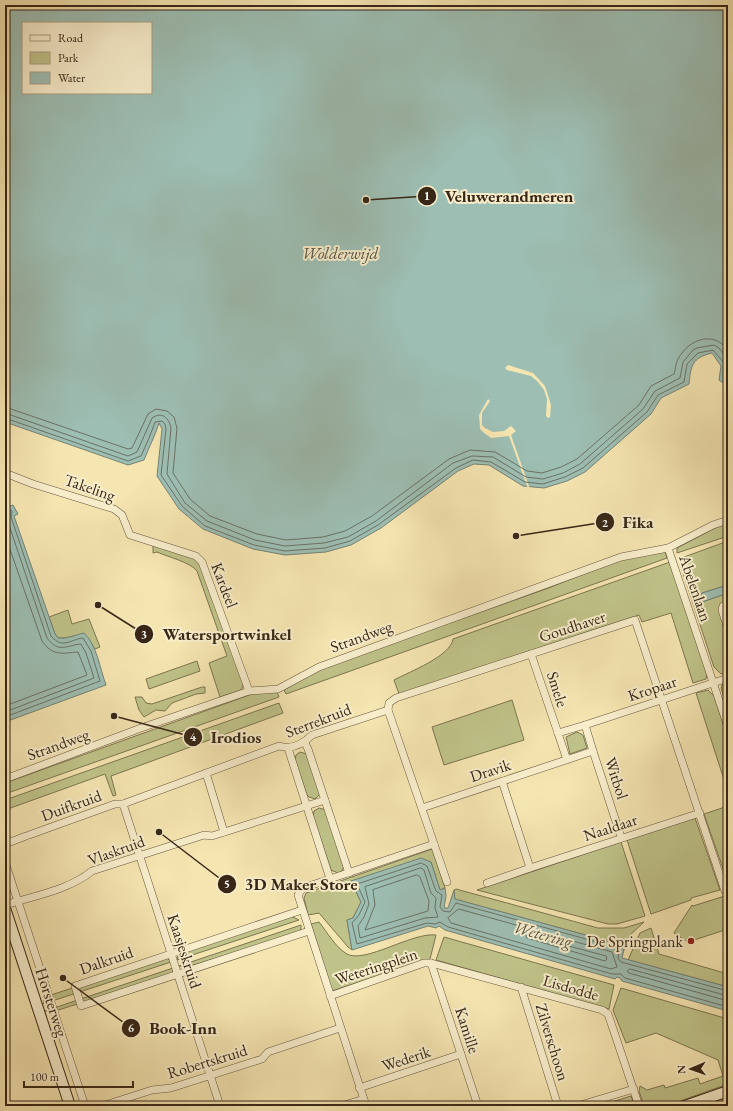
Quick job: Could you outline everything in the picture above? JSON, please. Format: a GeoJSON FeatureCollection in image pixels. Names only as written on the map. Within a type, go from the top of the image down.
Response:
{"type":"FeatureCollection","features":[{"type":"Feature","properties":{"kind":"street","name":"Takeling"},"geometry":{"type":"LineString","coordinates":[[5,473],[33,484],[114,509],[122,515],[130,535],[152,542]]}},
{"type":"Feature","properties":{"kind":"street","name":"Strandweg"},"geometry":{"type":"LineString","coordinates":[[5,779],[141,728],[249,691],[278,689],[319,667],[419,630],[518,596],[621,557],[668,548],[713,525],[728,520]]}},
{"type":"Feature","properties":{"kind":"street","name":"Kardeel"},"geometry":{"type":"LineString","coordinates":[[152,542],[196,556],[202,562],[249,691]]}},
{"type":"Feature","properties":{"kind":"street","name":"Abelenlaan"},"geometry":{"type":"LineString","coordinates":[[668,548],[728,727]]}},
{"type":"Feature","properties":{"kind":"street"},"geometry":{"type":"LineString","coordinates":[[728,604],[723,606],[722,610],[728,629]]}},
{"type":"Feature","properties":{"kind":"street","name":"Goudhaver"},"geometry":{"type":"LineString","coordinates":[[388,710],[389,702],[396,698],[635,620],[727,891]]}},
{"type":"Feature","properties":{"kind":"street","name":"Smele"},"geometry":{"type":"LineString","coordinates":[[532,654],[566,760]]}},
{"type":"Feature","properties":{"kind":"street","name":"Kropaar"},"geometry":{"type":"LineString","coordinates":[[558,733],[728,678]]}},
{"type":"Feature","properties":{"kind":"street"},"geometry":{"type":"LineString","coordinates":[[388,710],[447,882]]}},
{"type":"Feature","properties":{"kind":"street","name":"Sterrekruid"},"geometry":{"type":"LineString","coordinates":[[123,804],[279,746],[288,748],[305,742],[312,735],[388,710]]}},
{"type":"Feature","properties":{"kind":"street","name":"Witbol"},"geometry":{"type":"LineString","coordinates":[[585,725],[621,837]]}},
{"type":"Feature","properties":{"kind":"street"},"geometry":{"type":"LineString","coordinates":[[305,742],[349,872]]}},
{"type":"Feature","properties":{"kind":"street"},"geometry":{"type":"LineString","coordinates":[[288,748],[330,879]]}},
{"type":"Feature","properties":{"kind":"street","name":"Dravik"},"geometry":{"type":"LineString","coordinates":[[422,808],[593,751]]}},
{"type":"Feature","properties":{"kind":"street"},"geometry":{"type":"LineString","coordinates":[[206,773],[224,832]]}},
{"type":"Feature","properties":{"kind":"street"},"geometry":{"type":"LineString","coordinates":[[502,781],[530,868]]}},
{"type":"Feature","properties":{"kind":"street","name":"Vlaskruid"},"geometry":{"type":"LineString","coordinates":[[5,906],[78,881],[92,871],[204,835],[212,836],[325,800]]}},
{"type":"Feature","properties":{"kind":"street","name":"Duifkruid"},"geometry":{"type":"LineString","coordinates":[[5,844],[115,804],[123,804]]}},
{"type":"Feature","properties":{"kind":"street","name":"Kaasjeskruid"},"geometry":{"type":"LineString","coordinates":[[123,804],[179,974],[220,1106]]}},
{"type":"Feature","properties":{"kind":"street","name":"Naaldaar"},"geometry":{"type":"LineString","coordinates":[[487,883],[621,837],[700,813]]}},
{"type":"Feature","properties":{"kind":"street","name":"Weteringplein"},"geometry":{"type":"LineString","coordinates":[[365,1103],[298,895],[303,888],[434,844]]}},
{"type":"Feature","properties":{"kind":"street"},"geometry":{"type":"LineString","coordinates":[[5,862],[85,1106]]}},
{"type":"Feature","properties":{"kind":"street","name":"Horsterweg"},"geometry":{"type":"LineString","coordinates":[[5,906],[70,1106]]}},
{"type":"Feature","properties":{"kind":"street","name":"Dalkruid"},"geometry":{"type":"LineString","coordinates":[[302,910],[75,986],[77,996],[81,1006],[309,931]]}},
{"type":"Feature","properties":{"kind":"street","name":"Weteringplein"},"geometry":{"type":"LineString","coordinates":[[330,996],[424,964],[431,964]]}},
{"type":"Feature","properties":{"kind":"street","name":"Lisdodde"},"geometry":{"type":"LineString","coordinates":[[431,964],[521,987],[602,1010],[608,1014],[639,1106]]}},
{"type":"Feature","properties":{"kind":"street","name":"Kamille"},"geometry":{"type":"LineString","coordinates":[[431,964],[478,1106]]}},
{"type":"Feature","properties":{"kind":"street","name":"Zilverschoon"},"geometry":{"type":"LineString","coordinates":[[521,987],[558,1106]]}},
{"type":"Feature","properties":{"kind":"street","name":"Robertskruid"},"geometry":{"type":"LineString","coordinates":[[102,1106],[152,1090],[171,1088],[262,1059],[268,1052],[340,1028]]}},
{"type":"Feature","properties":{"kind":"street","name":"Wederik"},"geometry":{"type":"LineString","coordinates":[[359,1088],[461,1054]]}},
{"type":"Feature","properties":{"kind":"street"},"geometry":{"type":"LineString","coordinates":[[577,1106],[634,1090]]}},
{"type":"Feature","properties":{"kind":"street"},"geometry":{"type":"LineString","coordinates":[[685,1106],[728,1091]]}},
{"type":"Feature","properties":{"kind":"street"},"geometry":{"type":"LineString","coordinates":[[341,1106],[365,1103]]}},
{"type":"Feature","properties":{"kind":"green space"},"geometry":{"type":"Polygon","coordinates":[[[728,523],[728,536],[677,553],[677,548],[715,528],[728,523]]]}},
{"type":"Feature","properties":{"kind":"green space"},"geometry":{"type":"Polygon","coordinates":[[[728,541],[728,585],[702,593],[702,602],[728,593],[728,602],[720,605],[728,630],[728,672],[721,674],[714,667],[680,564],[684,557],[728,541]]]}},
{"type":"Feature","properties":{"kind":"green space"},"geometry":{"type":"Polygon","coordinates":[[[153,545],[187,553],[201,564],[243,682],[243,687],[241,690],[220,697],[209,663],[227,656],[197,571],[178,560],[157,552],[153,553],[153,545]]]}},
{"type":"Feature","properties":{"kind":"green space"},"geometry":{"type":"Polygon","coordinates":[[[665,552],[667,558],[286,694],[284,690],[324,667],[546,589],[622,559],[665,552]]]}},
{"type":"Feature","properties":{"kind":"green space"},"geometry":{"type":"Polygon","coordinates":[[[670,562],[707,674],[706,679],[693,683],[671,613],[642,622],[639,615],[399,694],[394,680],[419,668],[437,657],[451,645],[453,639],[670,562]]]}},
{"type":"Feature","properties":{"kind":"green space"},"geometry":{"type":"Polygon","coordinates":[[[68,610],[72,624],[89,619],[100,647],[95,649],[86,636],[83,635],[58,638],[49,617],[68,610]]]}},
{"type":"Feature","properties":{"kind":"green space"},"geometry":{"type":"Polygon","coordinates":[[[197,661],[200,671],[149,689],[146,679],[197,661]]]}},
{"type":"Feature","properties":{"kind":"green space"},"geometry":{"type":"Polygon","coordinates":[[[728,682],[728,711],[721,688],[722,685],[728,682]]]}},
{"type":"Feature","properties":{"kind":"green space"},"geometry":{"type":"Polygon","coordinates":[[[205,687],[205,693],[196,694],[172,703],[165,711],[156,710],[144,717],[139,710],[135,697],[142,697],[146,703],[152,704],[205,687]]]}},
{"type":"Feature","properties":{"kind":"green space"},"geometry":{"type":"Polygon","coordinates":[[[708,690],[714,696],[728,738],[728,792],[696,693],[708,690]]]}},
{"type":"Feature","properties":{"kind":"green space"},"geometry":{"type":"Polygon","coordinates":[[[277,692],[279,697],[5,794],[5,783],[255,693],[277,692]]]}},
{"type":"Feature","properties":{"kind":"green space"},"geometry":{"type":"Polygon","coordinates":[[[512,700],[524,740],[444,765],[432,727],[512,700]]]}},
{"type":"Feature","properties":{"kind":"green space"},"geometry":{"type":"Polygon","coordinates":[[[279,703],[283,713],[111,776],[116,795],[113,796],[105,774],[5,810],[5,800],[279,703]]]}},
{"type":"Feature","properties":{"kind":"green space"},"geometry":{"type":"Polygon","coordinates":[[[577,732],[583,735],[587,748],[570,754],[566,737],[577,732]]]}},
{"type":"Feature","properties":{"kind":"green space"},"geometry":{"type":"Polygon","coordinates":[[[300,752],[307,754],[320,794],[315,799],[307,795],[295,760],[296,755],[300,752]]]}},
{"type":"Feature","properties":{"kind":"green space"},"geometry":{"type":"Polygon","coordinates":[[[728,806],[728,883],[704,814],[728,806]]]}},
{"type":"Feature","properties":{"kind":"green space"},"geometry":{"type":"Polygon","coordinates":[[[319,808],[326,810],[344,866],[342,871],[338,873],[331,870],[313,816],[314,811],[319,808]]]}},
{"type":"Feature","properties":{"kind":"green space"},"geometry":{"type":"Polygon","coordinates":[[[695,818],[720,890],[691,898],[691,900],[651,914],[627,840],[695,818]]]}},
{"type":"Feature","properties":{"kind":"green space"},"geometry":{"type":"Polygon","coordinates":[[[621,842],[645,916],[617,924],[608,924],[477,890],[621,842]]]}},
{"type":"Feature","properties":{"kind":"green space"},"geometry":{"type":"Polygon","coordinates":[[[432,849],[445,888],[440,890],[431,862],[351,881],[361,902],[353,918],[347,920],[352,950],[319,913],[308,915],[304,898],[306,893],[432,849]]]}},
{"type":"Feature","properties":{"kind":"green space"},"geometry":{"type":"Polygon","coordinates":[[[456,889],[598,928],[624,928],[644,922],[630,935],[624,950],[618,944],[454,899],[454,890],[456,889]]]}},
{"type":"Feature","properties":{"kind":"green space"},"geometry":{"type":"Polygon","coordinates":[[[728,895],[728,929],[688,942],[674,933],[692,905],[693,906],[728,895]]]}},
{"type":"Feature","properties":{"kind":"green space"},"geometry":{"type":"Polygon","coordinates":[[[291,916],[299,920],[177,960],[178,955],[182,952],[291,916]]]}},
{"type":"Feature","properties":{"kind":"green space"},"geometry":{"type":"Polygon","coordinates":[[[319,922],[339,948],[347,954],[355,956],[377,952],[414,938],[426,935],[436,935],[430,959],[332,991],[311,924],[319,922]]]}},
{"type":"Feature","properties":{"kind":"green space"},"geometry":{"type":"Polygon","coordinates":[[[301,925],[301,929],[297,933],[187,967],[179,966],[301,925]]]}},
{"type":"Feature","properties":{"kind":"green space"},"geometry":{"type":"Polygon","coordinates":[[[651,928],[659,954],[728,974],[728,987],[628,960],[640,933],[651,928]]]}},
{"type":"Feature","properties":{"kind":"green space"},"geometry":{"type":"Polygon","coordinates":[[[444,937],[614,985],[609,1009],[436,960],[444,937]]]}},
{"type":"Feature","properties":{"kind":"green space"},"geometry":{"type":"Polygon","coordinates":[[[166,957],[171,962],[43,1004],[44,1000],[48,996],[166,957]]]}},
{"type":"Feature","properties":{"kind":"green space"},"geometry":{"type":"Polygon","coordinates":[[[173,968],[173,972],[169,975],[52,1012],[45,1011],[173,968]]]}},
{"type":"Feature","properties":{"kind":"green space"},"geometry":{"type":"Polygon","coordinates":[[[621,988],[728,1019],[728,1084],[666,1106],[644,1106],[639,1091],[640,1086],[647,1090],[664,1085],[665,1088],[698,1078],[700,1084],[723,1076],[718,1060],[656,1033],[626,1043],[613,1010],[621,988]]]}},
{"type":"Feature","properties":{"kind":"green space"},"geometry":{"type":"Polygon","coordinates":[[[631,1096],[635,1106],[599,1106],[631,1096]]]}},
{"type":"Feature","properties":{"kind":"green space"},"geometry":{"type":"Polygon","coordinates":[[[728,1096],[728,1104],[698,1106],[728,1096]]]}},
{"type":"Feature","properties":{"kind":"water","name":"Wolderwijd"},"geometry":{"type":"Polygon","coordinates":[[[5,5],[728,5],[728,386],[719,380],[721,366],[712,353],[700,357],[696,360],[692,367],[689,384],[661,398],[651,414],[585,472],[567,481],[544,488],[523,486],[489,465],[474,464],[458,471],[381,528],[351,545],[326,552],[285,555],[253,549],[203,529],[179,509],[157,476],[162,429],[159,423],[144,460],[128,465],[5,422],[5,5]]]}},
{"type":"Feature","properties":{"kind":"water"},"geometry":{"type":"Polygon","coordinates":[[[5,499],[10,506],[13,505],[18,514],[14,516],[55,634],[58,638],[62,638],[84,633],[92,644],[98,658],[106,685],[5,722],[5,499]]]}},
{"type":"Feature","properties":{"kind":"water"},"geometry":{"type":"Polygon","coordinates":[[[728,585],[728,593],[702,602],[702,593],[728,585]]]}},
{"type":"Feature","properties":{"kind":"water","name":"Wetering"},"geometry":{"type":"Polygon","coordinates":[[[421,858],[431,862],[440,890],[445,888],[446,896],[444,908],[448,908],[454,890],[455,899],[618,944],[624,950],[622,958],[728,987],[728,1011],[622,981],[617,977],[615,979],[445,930],[439,926],[436,928],[428,926],[352,950],[347,920],[353,918],[361,902],[351,881],[421,858]]]}},
{"type":"Feature","properties":{"kind":"pier"},"geometry":{"type":"Polygon","coordinates":[[[508,365],[533,373],[545,386],[551,405],[550,417],[548,418],[546,416],[547,399],[544,390],[538,382],[531,376],[507,370],[505,368],[508,365]]]}},
{"type":"Feature","properties":{"kind":"pier"},"geometry":{"type":"Polygon","coordinates":[[[488,399],[490,401],[482,413],[482,425],[493,432],[504,431],[511,426],[516,431],[511,435],[530,489],[528,489],[509,436],[491,438],[480,429],[479,415],[488,399]]]}},
{"type":"Feature","properties":{"kind":"place","name":"Veluwerandmeren"},"geometry":{"type":"Point","coordinates":[366,200]}},
{"type":"Feature","properties":{"kind":"place","name":"Fika"},"geometry":{"type":"Point","coordinates":[516,536]}},
{"type":"Feature","properties":{"kind":"place","name":"Watersportwinkel"},"geometry":{"type":"Point","coordinates":[98,605]}},
{"type":"Feature","properties":{"kind":"place","name":"Irodios"},"geometry":{"type":"Point","coordinates":[114,716]}},
{"type":"Feature","properties":{"kind":"place","name":"3D Maker Store"},"geometry":{"type":"Point","coordinates":[159,832]}},
{"type":"Feature","properties":{"kind":"place","name":"De Springplank"},"geometry":{"type":"Point","coordinates":[691,941]}},
{"type":"Feature","properties":{"kind":"place","name":"Book-Inn"},"geometry":{"type":"Point","coordinates":[63,978]}}]}
